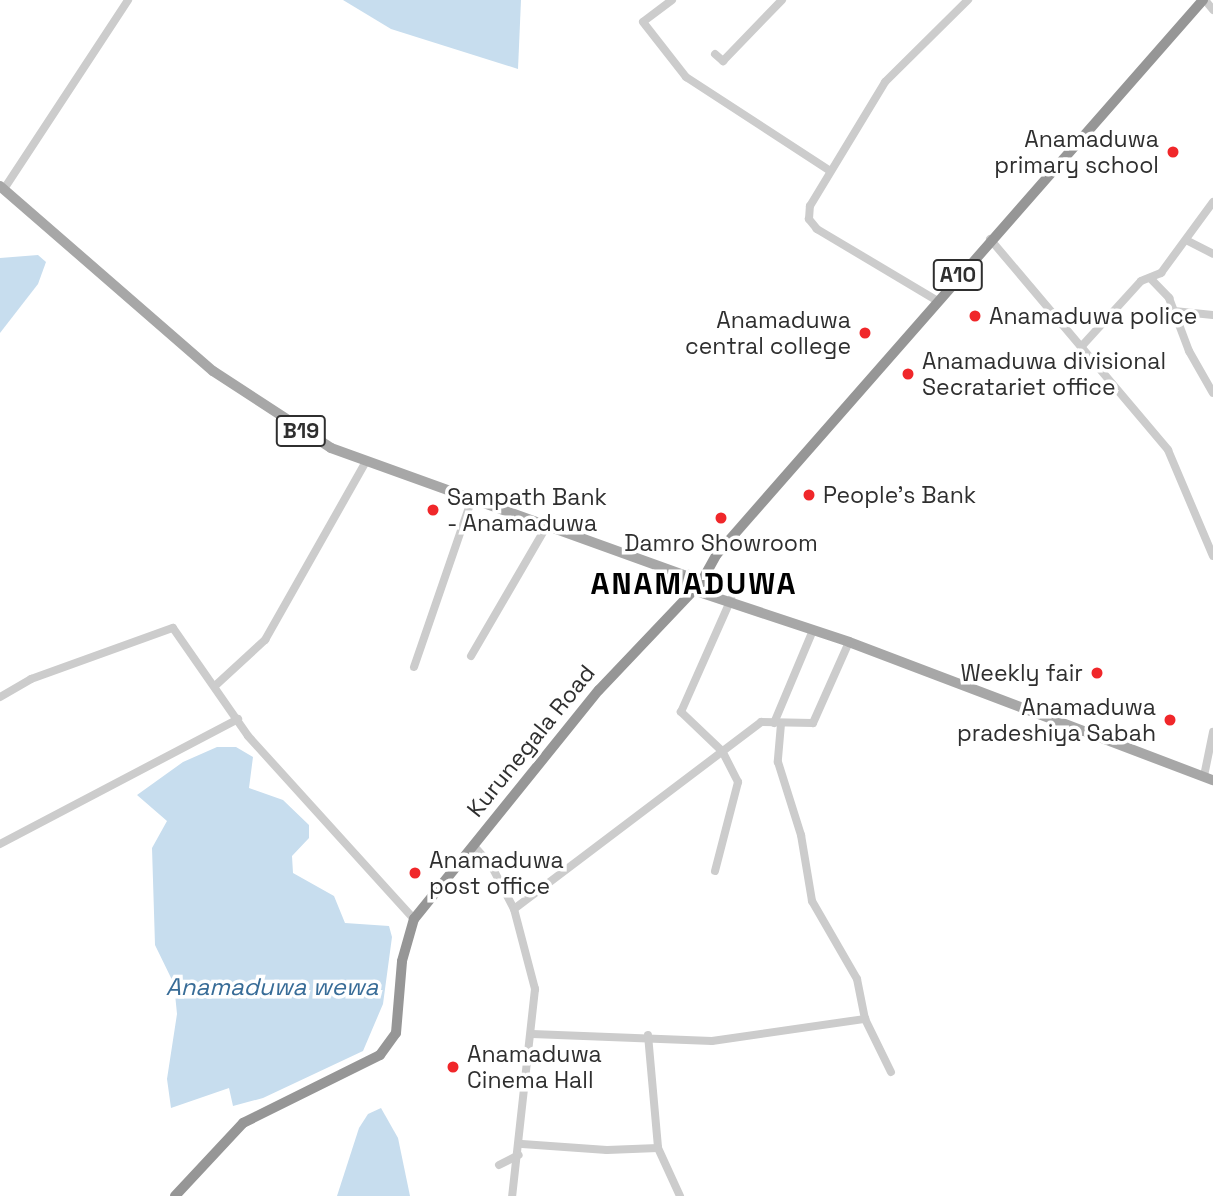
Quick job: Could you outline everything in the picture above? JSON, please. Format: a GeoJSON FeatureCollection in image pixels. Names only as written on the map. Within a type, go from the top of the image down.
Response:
{"type":"FeatureCollection","features":[{"type":"Feature","properties":{"kind":"highway","name":"A10"},"geometry":{"type":"LineString","coordinates":[[691,583],[936,300],[1204,0]]}},
{"type":"Feature","properties":{"kind":"highway","name":"Kurunegala Road"},"geometry":{"type":"LineString","coordinates":[[175,1196],[243,1123],[380,1055],[396,1032],[402,961],[414,919],[691,583]]}},
{"type":"Feature","properties":{"kind":"main road","name":"B19"},"geometry":{"type":"LineString","coordinates":[[2,187],[213,371],[284,421],[365,463],[546,527],[691,583]]}},
{"type":"Feature","properties":{"kind":"main road"},"geometry":{"type":"LineString","coordinates":[[691,583],[1208,778]]}},
{"type":"Feature","properties":{"kind":"street"},"geometry":{"type":"LineString","coordinates":[[2,187],[128,0]]}},
{"type":"Feature","properties":{"kind":"street"},"geometry":{"type":"LineString","coordinates":[[672,0],[643,22],[686,77],[830,171]]}},
{"type":"Feature","properties":{"kind":"street"},"geometry":{"type":"LineString","coordinates":[[715,54],[723,61],[782,0]]}},
{"type":"Feature","properties":{"kind":"street"},"geometry":{"type":"LineString","coordinates":[[936,300],[817,229],[809,219],[810,206],[885,82],[968,0]]}},
{"type":"Feature","properties":{"kind":"street"},"geometry":{"type":"LineString","coordinates":[[1204,0],[1213,10]]}},
{"type":"Feature","properties":{"kind":"street"},"geometry":{"type":"LineString","coordinates":[[1080,347],[1125,295],[1161,273],[1213,202]]}},
{"type":"Feature","properties":{"kind":"street"},"geometry":{"type":"LineString","coordinates":[[990,239],[1059,314],[1080,347],[1168,450],[1213,556]]}},
{"type":"Feature","properties":{"kind":"street"},"geometry":{"type":"LineString","coordinates":[[1186,240],[1213,254]]}},
{"type":"Feature","properties":{"kind":"street"},"geometry":{"type":"LineString","coordinates":[[1150,278],[1174,311],[1213,393]]}},
{"type":"Feature","properties":{"kind":"street"},"geometry":{"type":"LineString","coordinates":[[1174,311],[1213,316]]}},
{"type":"Feature","properties":{"kind":"street"},"geometry":{"type":"LineString","coordinates":[[216,685],[265,640],[365,463]]}},
{"type":"Feature","properties":{"kind":"street"},"geometry":{"type":"LineString","coordinates":[[414,667],[471,501]]}},
{"type":"Feature","properties":{"kind":"street"},"geometry":{"type":"LineString","coordinates":[[471,656],[546,527]]}},
{"type":"Feature","properties":{"kind":"street"},"geometry":{"type":"LineString","coordinates":[[715,871],[738,782],[722,751],[681,712],[731,599]]}},
{"type":"Feature","properties":{"kind":"street"},"geometry":{"type":"LineString","coordinates":[[0,697],[31,679],[163,627],[182,634],[238,719],[414,919]]}},
{"type":"Feature","properties":{"kind":"street"},"geometry":{"type":"LineString","coordinates":[[813,630],[777,723],[778,762],[800,835],[812,901],[857,979],[866,1019],[891,1072]]}},
{"type":"Feature","properties":{"kind":"street"},"geometry":{"type":"LineString","coordinates":[[514,909],[761,722],[803,725],[819,717],[849,642]]}},
{"type":"Feature","properties":{"kind":"street"},"geometry":{"type":"LineString","coordinates":[[0,844],[238,719]]}},
{"type":"Feature","properties":{"kind":"street"},"geometry":{"type":"LineString","coordinates":[[1208,778],[1213,732]]}},
{"type":"Feature","properties":{"kind":"street"},"geometry":{"type":"LineString","coordinates":[[473,845],[491,865],[514,909],[535,989],[522,1144],[512,1196]]}},
{"type":"Feature","properties":{"kind":"street"},"geometry":{"type":"LineString","coordinates":[[532,1034],[648,1035],[712,1041],[866,1019]]}},
{"type":"Feature","properties":{"kind":"street"},"geometry":{"type":"LineString","coordinates":[[648,1035],[658,1148],[680,1196]]}},
{"type":"Feature","properties":{"kind":"street"},"geometry":{"type":"LineString","coordinates":[[522,1144],[658,1148]]}},
{"type":"Feature","properties":{"kind":"street"},"geometry":{"type":"LineString","coordinates":[[499,1165],[519,1155]]}},
{"type":"Feature","properties":{"kind":"water"},"geometry":{"type":"Polygon","coordinates":[[[343,0],[521,0],[518,69],[391,29],[343,0]]]}},
{"type":"Feature","properties":{"kind":"water"},"geometry":{"type":"Polygon","coordinates":[[[38,255],[46,262],[38,284],[0,333],[0,258],[38,255]]]}},
{"type":"Feature","properties":{"kind":"water","name":"Anamaduwa wewa"},"geometry":{"type":"Polygon","coordinates":[[[217,747],[236,747],[253,757],[249,788],[283,800],[309,825],[309,838],[292,856],[293,873],[334,896],[345,923],[389,926],[392,937],[383,1004],[363,1051],[263,1098],[233,1106],[229,1088],[171,1108],[167,1079],[177,1014],[174,984],[155,945],[152,848],[167,821],[137,795],[183,762],[217,747]]]}},
{"type":"Feature","properties":{"kind":"water"},"geometry":{"type":"Polygon","coordinates":[[[381,1108],[398,1138],[410,1196],[337,1196],[359,1128],[368,1114],[381,1108]]]}},
{"type":"Feature","properties":{"kind":"place","name":"Anamaduwa primary school"},"geometry":{"type":"Point","coordinates":[1173,152]}},
{"type":"Feature","properties":{"kind":"place","name":"Anamaduwa police"},"geometry":{"type":"Point","coordinates":[975,316]}},
{"type":"Feature","properties":{"kind":"place","name":"Anamaduwa central college"},"geometry":{"type":"Point","coordinates":[865,333]}},
{"type":"Feature","properties":{"kind":"place","name":"Anamaduwa divisional Secratariet office"},"geometry":{"type":"Point","coordinates":[908,374]}},
{"type":"Feature","properties":{"kind":"place","name":"People's Bank"},"geometry":{"type":"Point","coordinates":[809,495]}},
{"type":"Feature","properties":{"kind":"place","name":"Sampath Bank - Anamaduwa"},"geometry":{"type":"Point","coordinates":[433,510]}},
{"type":"Feature","properties":{"kind":"place","name":"Damro Showroom"},"geometry":{"type":"Point","coordinates":[721,518]}},
{"type":"Feature","properties":{"kind":"place","name":"Weekly fair"},"geometry":{"type":"Point","coordinates":[1097,673]}},
{"type":"Feature","properties":{"kind":"place","name":"Anamaduwa pradeshiya Sabah"},"geometry":{"type":"Point","coordinates":[1170,720]}},
{"type":"Feature","properties":{"kind":"place","name":"Anamaduwa post office"},"geometry":{"type":"Point","coordinates":[415,873]}},
{"type":"Feature","properties":{"kind":"place","name":"Anamaduwa Cinema Hall"},"geometry":{"type":"Point","coordinates":[453,1067]}},
{"type":"Feature","properties":{"kind":"district","name":"ANAMADUWA"},"geometry":{"type":"Point","coordinates":[694,584]}}]}
